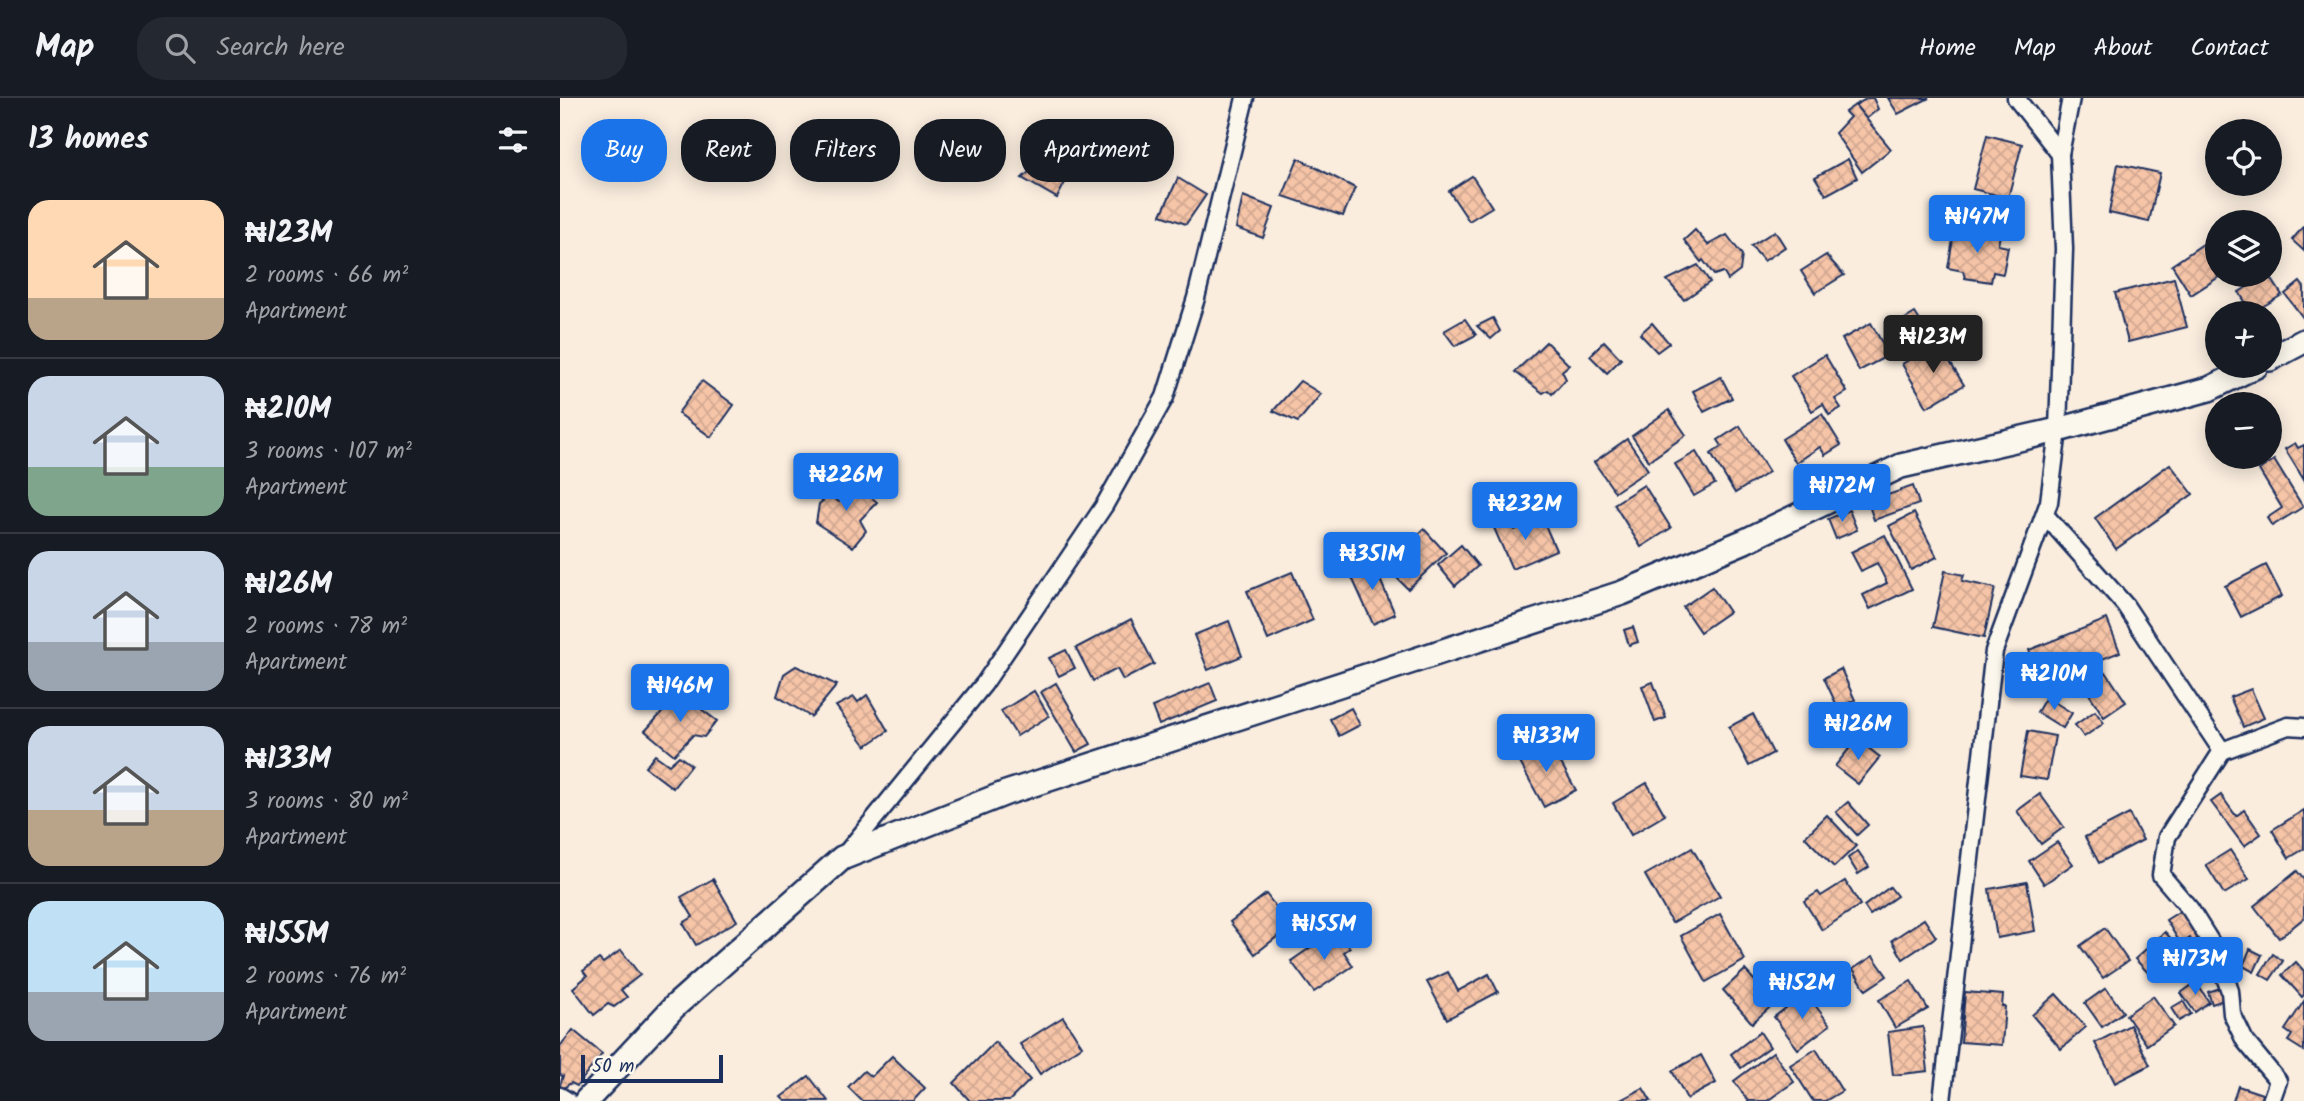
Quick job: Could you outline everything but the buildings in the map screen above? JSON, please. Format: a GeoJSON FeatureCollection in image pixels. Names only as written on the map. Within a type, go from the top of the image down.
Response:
{"type":"FeatureCollection","features":[{"type":"Feature","properties":{"kind":"street"},"geometry":{"type":"LineString","coordinates":[[586,1101],[675,1006],[842,858],[984,684],[1104,506],[1165,397],[1196,298],[1245,98]]}},
{"type":"Feature","properties":{"kind":"street"},"geometry":{"type":"LineString","coordinates":[[2016,98],[2060,154]]}},
{"type":"Feature","properties":{"kind":"street"},"geometry":{"type":"LineString","coordinates":[[1942,1101],[1994,651],[2049,502],[2058,430],[2064,249],[2060,154],[2071,98]]}},
{"type":"Feature","properties":{"kind":"street"},"geometry":{"type":"LineString","coordinates":[[2282,353],[2304,341]]}},
{"type":"Feature","properties":{"kind":"street"},"geometry":{"type":"LineString","coordinates":[[842,858],[1006,793],[1622,593],[1745,541],[1901,467],[2058,430],[2209,389],[2231,378]]}},
{"type":"Feature","properties":{"kind":"street"},"geometry":{"type":"LineString","coordinates":[[2045,515],[2125,605],[2222,751]]}},
{"type":"Feature","properties":{"kind":"street"},"geometry":{"type":"LineString","coordinates":[[2271,1101],[2278,1081],[2245,1041],[2236,1023],[2232,1014],[2230,991],[2215,949],[2190,909],[2161,875],[2167,837],[2222,751],[2288,726],[2304,727]]}},
{"type":"Feature","properties":{"kind":"street"},"geometry":{"type":"LineString","coordinates":[[560,1096],[568,1101]]}}]}
